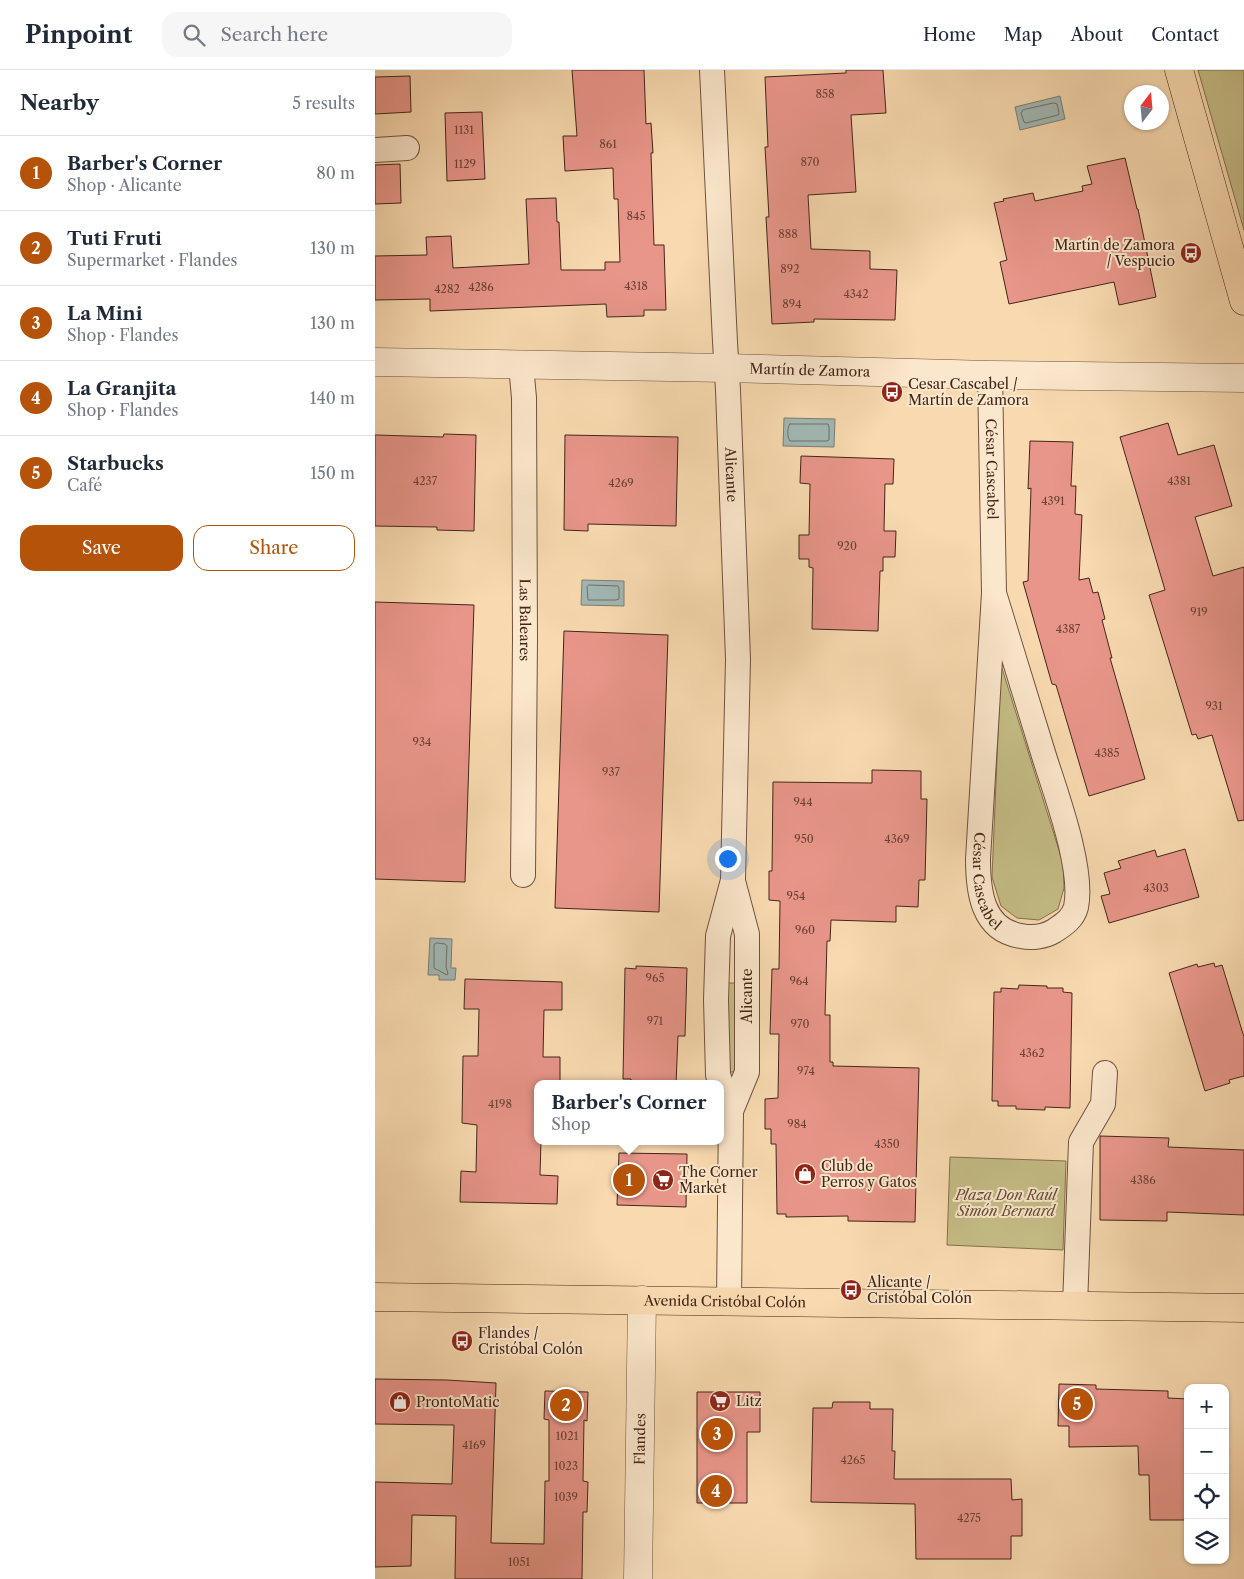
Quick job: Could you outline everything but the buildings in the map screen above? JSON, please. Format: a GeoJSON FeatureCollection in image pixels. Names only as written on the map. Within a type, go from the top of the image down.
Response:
{"type":"FeatureCollection","features":[{"type":"Feature","properties":{"kind":"main road"},"geometry":{"type":"LineString","coordinates":[[1179,70],[1244,300]]}},
{"type":"Feature","properties":{"kind":"main road","name":"Avenida Cristóbal Colón"},"geometry":{"type":"LineString","coordinates":[[375,1297],[1244,1308]]}},
{"type":"Feature","properties":{"kind":"street","name":"Alicante"},"geometry":{"type":"LineString","coordinates":[[712,70],[727,368],[738,659],[733,880],[747,934],[747,1072],[731,1110],[729,1302]]}},
{"type":"Feature","properties":{"kind":"street"},"geometry":{"type":"LineString","coordinates":[[375,150],[407,148]]}},
{"type":"Feature","properties":{"kind":"street","name":"Martín de Zamora"},"geometry":{"type":"LineString","coordinates":[[375,362],[990,375],[1244,378]]}},
{"type":"Feature","properties":{"kind":"street","name":"Las Baleares"},"geometry":{"type":"LineString","coordinates":[[521,365],[524,398],[525,638],[523,875]]}},
{"type":"Feature","properties":{"kind":"street","name":"César Cascabel"},"geometry":{"type":"LineString","coordinates":[[990,375],[994,593],[978,880],[982,901],[989,916],[998,927],[1014,935],[1031,938],[1051,933],[1068,922],[1075,909],[1077,896],[1075,866],[1064,820],[994,593]]}},
{"type":"Feature","properties":{"kind":"street"},"geometry":{"type":"LineString","coordinates":[[1075,1306],[1081,1142],[1103,1104],[1105,1073]]}},
{"type":"Feature","properties":{"kind":"street","name":"Flandes"},"geometry":{"type":"LineString","coordinates":[[638,1579],[642,1300]]}},
{"type":"Feature","properties":{"kind":"green space"},"geometry":{"type":"Polygon","coordinates":[[[1198,70],[1244,70],[1244,230],[1198,70]]]}},
{"type":"Feature","properties":{"kind":"green space"},"geometry":{"type":"Polygon","coordinates":[[[1001,665],[1063,863],[1064,888],[1058,909],[1039,920],[1017,918],[1001,906],[992,877],[1001,665]]]}},
{"type":"Feature","properties":{"kind":"green space"},"geometry":{"type":"Polygon","coordinates":[[[728,983],[734,983],[738,990],[737,1067],[733,1072],[727,1072],[725,988],[728,983]]]}},
{"type":"Feature","properties":{"kind":"green space","name":"Plaza Don Raúl Simón Bernard"},"geometry":{"type":"Polygon","coordinates":[[[950,1157],[1066,1161],[1063,1250],[947,1245],[950,1157]]]}},
{"type":"Feature","properties":{"kind":"water"},"geometry":{"type":"Polygon","coordinates":[[[1060,96],[1065,119],[1020,130],[1015,107],[1060,96]]]}},
{"type":"Feature","properties":{"kind":"water"},"geometry":{"type":"Polygon","coordinates":[[[784,418],[835,419],[834,447],[783,446],[784,418]]]}},
{"type":"Feature","properties":{"kind":"water"},"geometry":{"type":"Polygon","coordinates":[[[582,580],[624,581],[624,606],[581,605],[582,580]]]}},
{"type":"Feature","properties":{"kind":"water"},"geometry":{"type":"Polygon","coordinates":[[[430,938],[452,939],[451,968],[456,968],[455,980],[439,980],[439,975],[428,975],[430,938]]]}},
{"type":"Feature","properties":{"kind":"place","name":"Martín de Zamora / Vespucio"},"geometry":{"type":"Point","coordinates":[1191,253]}},
{"type":"Feature","properties":{"kind":"place","name":"Cesar Cascabel / Martín de Zamora"},"geometry":{"type":"Point","coordinates":[892,392]}},
{"type":"Feature","properties":{"kind":"place","name":"Club de Perros y Gatos"},"geometry":{"type":"Point","coordinates":[805,1174]}},
{"type":"Feature","properties":{"kind":"place","name":"Barber's Corner"},"geometry":{"type":"Point","coordinates":[629,1180]}},
{"type":"Feature","properties":{"kind":"place","name":"The Corner Market"},"geometry":{"type":"Point","coordinates":[663,1180]}},
{"type":"Feature","properties":{"kind":"place","name":"Alicante / Cristóbal Colón"},"geometry":{"type":"Point","coordinates":[851,1290]}},
{"type":"Feature","properties":{"kind":"place","name":"Flandes / Cristóbal Colón"},"geometry":{"type":"Point","coordinates":[462,1341]}},
{"type":"Feature","properties":{"kind":"place","name":"Litz"},"geometry":{"type":"Point","coordinates":[720,1401]}},
{"type":"Feature","properties":{"kind":"place","name":"ProntoMatic"},"geometry":{"type":"Point","coordinates":[400,1402]}},
{"type":"Feature","properties":{"kind":"place","name":"Starbucks"},"geometry":{"type":"Point","coordinates":[1077,1404]}},
{"type":"Feature","properties":{"kind":"place","name":"Tuti Fruti"},"geometry":{"type":"Point","coordinates":[566,1405]}},
{"type":"Feature","properties":{"kind":"place","name":"La Mini"},"geometry":{"type":"Point","coordinates":[717,1434]}},
{"type":"Feature","properties":{"kind":"place","name":"La Granjita"},"geometry":{"type":"Point","coordinates":[716,1491]}}]}
